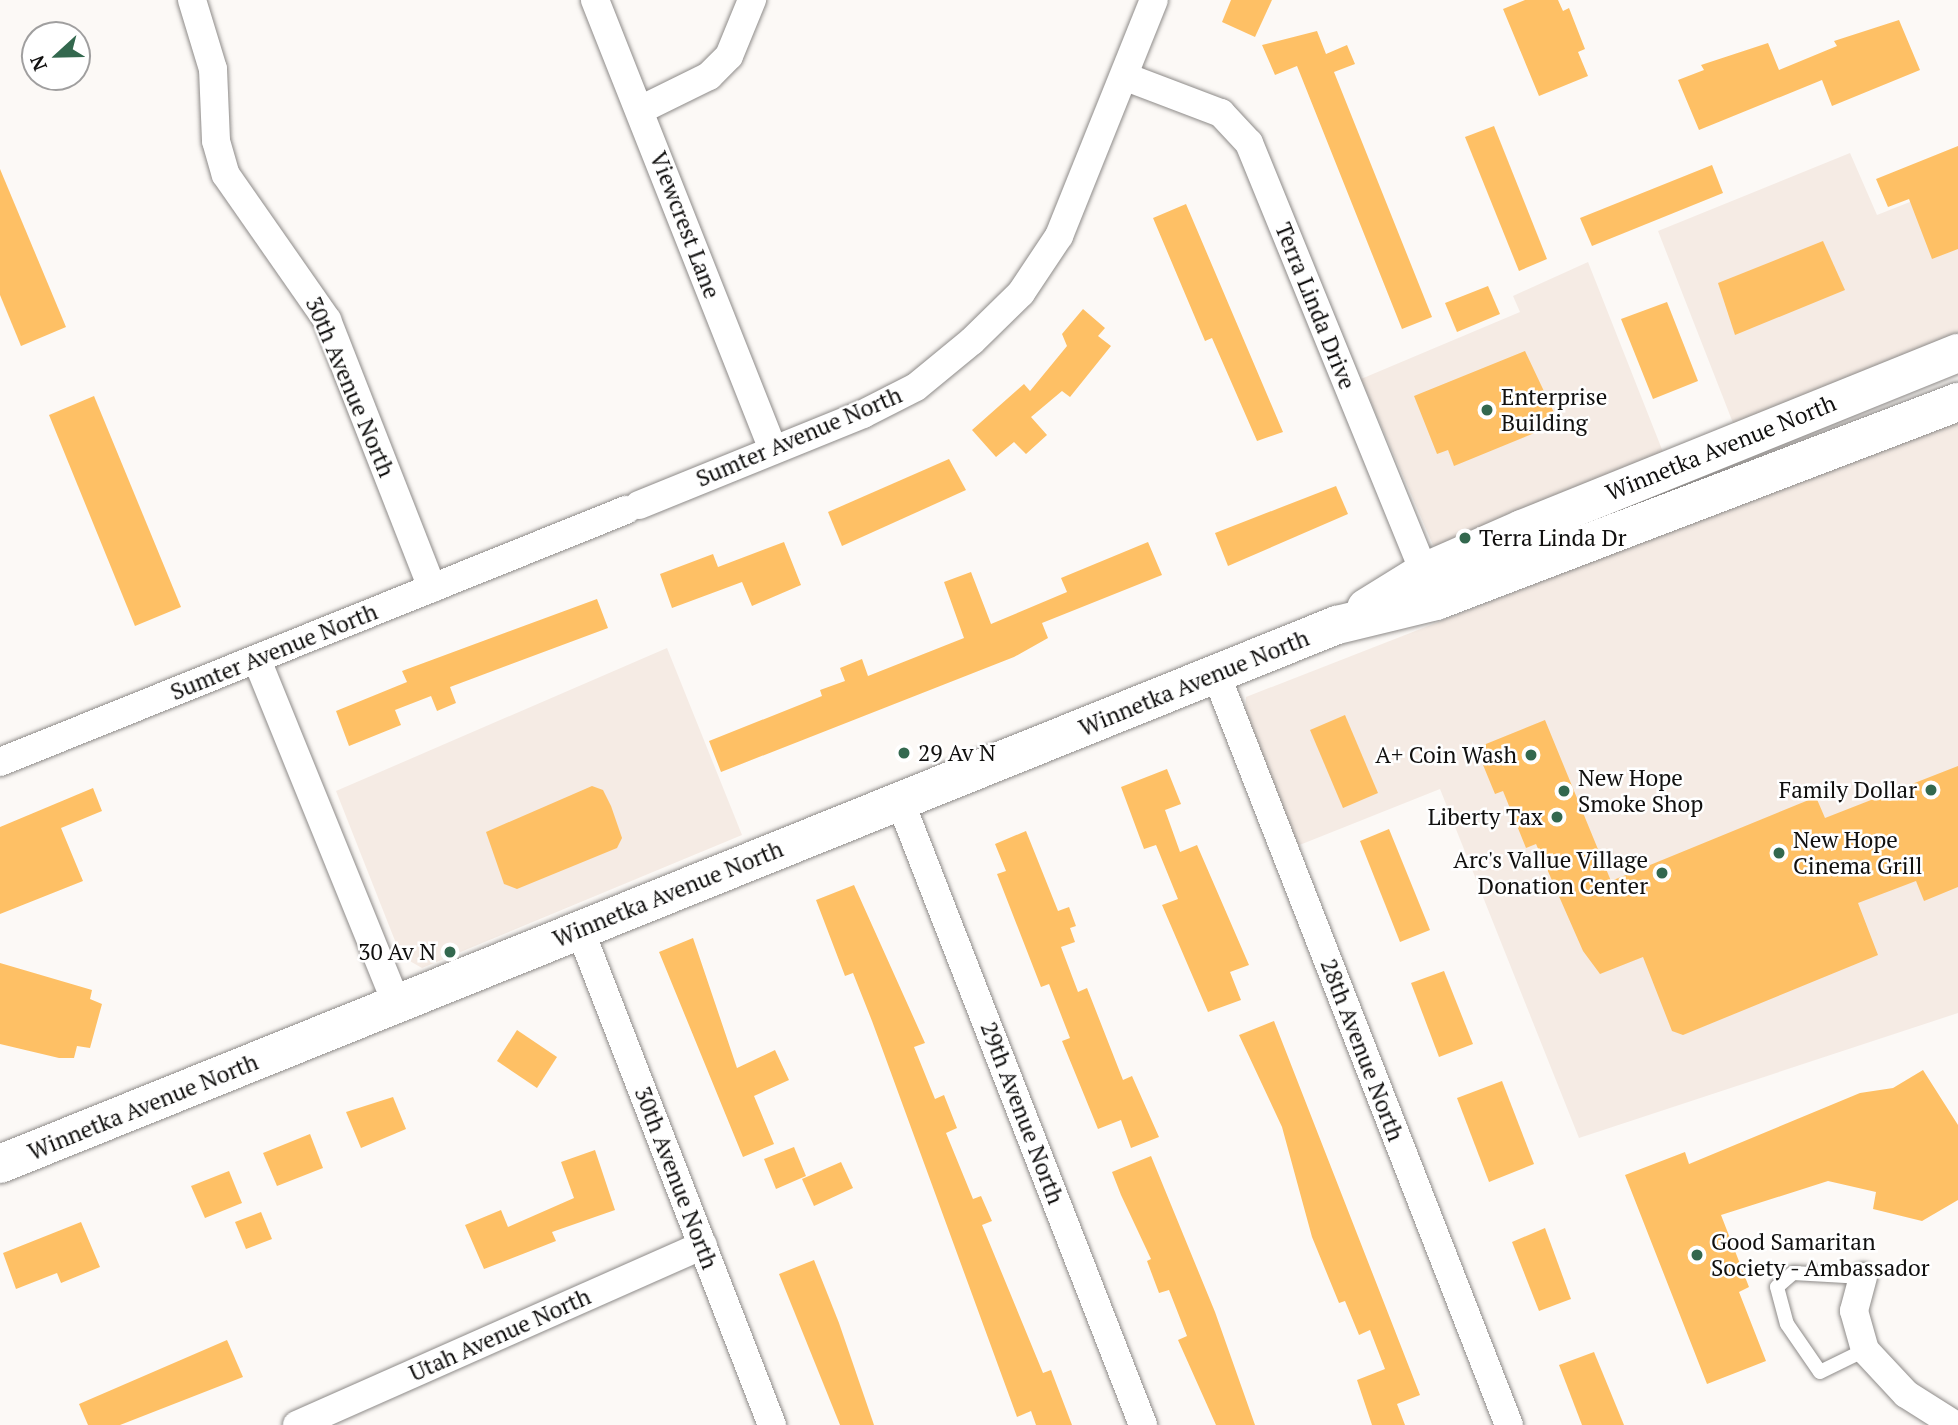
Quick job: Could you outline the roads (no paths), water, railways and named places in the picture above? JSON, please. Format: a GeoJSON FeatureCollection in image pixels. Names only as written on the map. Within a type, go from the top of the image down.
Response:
{"type":"FeatureCollection","features":[{"type":"Feature","properties":{"kind":"main road","name":"Winnetka Avenue North"},"geometry":{"type":"LineString","coordinates":[[0,1164],[1430,587],[1958,353]]}},
{"type":"Feature","properties":{"kind":"main road","name":"Winnetka Avenue North"},"geometry":{"type":"LineString","coordinates":[[1430,587],[1958,402]]}},
{"type":"Feature","properties":{"kind":"street","name":"30th Avenue North"},"geometry":{"type":"LineString","coordinates":[[192,0],[212,69],[216,141],[226,175],[327,320],[432,588]]}},
{"type":"Feature","properties":{"kind":"street","name":"Viewcrest Lane"},"geometry":{"type":"LineString","coordinates":[[595,0],[773,450]]}},
{"type":"Feature","properties":{"kind":"street"},"geometry":{"type":"LineString","coordinates":[[640,110],[716,69],[729,56],[752,0]]}},
{"type":"Feature","properties":{"kind":"street","name":"Sumter Avenue North"},"geometry":{"type":"LineString","coordinates":[[0,762],[632,508],[773,450],[915,387],[1021,293],[1059,236],[1126,77],[1154,0]]}},
{"type":"Feature","properties":{"kind":"street","name":"Terra Linda Drive"},"geometry":{"type":"LineString","coordinates":[[1126,77],[1221,113],[1249,143],[1430,587]]}},
{"type":"Feature","properties":{"kind":"street"},"geometry":{"type":"LineString","coordinates":[[257,660],[397,1004]]}},
{"type":"Feature","properties":{"kind":"street","name":"28th Avenue North"},"geometry":{"type":"LineString","coordinates":[[1216,674],[1509,1425]]}},
{"type":"Feature","properties":{"kind":"street","name":"29th Avenue North"},"geometry":{"type":"LineString","coordinates":[[900,801],[1143,1425]]}},
{"type":"Feature","properties":{"kind":"street","name":"30th Avenue North"},"geometry":{"type":"LineString","coordinates":[[580,930],[772,1425]]}},
{"type":"Feature","properties":{"kind":"street","name":"Utah Avenue North"},"geometry":{"type":"LineString","coordinates":[[297,1425],[702,1245]]}},
{"type":"Feature","properties":{"kind":"street"},"geometry":{"type":"LineString","coordinates":[[1863,1277],[1854,1311],[1865,1350],[1906,1394],[1955,1425]]}},
{"type":"Feature","properties":{"kind":"lane"},"geometry":{"type":"LineString","coordinates":[[1863,1277],[1793,1273],[1777,1287],[1787,1324],[1820,1372],[1865,1350]]}},
{"type":"Feature","properties":{"kind":"place","name":"Enterprise Building"},"geometry":{"type":"Point","coordinates":[1487,410]}},
{"type":"Feature","properties":{"kind":"place","name":"Terra Linda Dr"},"geometry":{"type":"Point","coordinates":[1465,538]}},
{"type":"Feature","properties":{"kind":"place","name":"29 Av N"},"geometry":{"type":"Point","coordinates":[904,753]}},
{"type":"Feature","properties":{"kind":"place","name":"A+ Coin Wash"},"geometry":{"type":"Point","coordinates":[1531,755]}},
{"type":"Feature","properties":{"kind":"place","name":"Family Dollar"},"geometry":{"type":"Point","coordinates":[1931,790]}},
{"type":"Feature","properties":{"kind":"place","name":"New Hope Smoke Shop"},"geometry":{"type":"Point","coordinates":[1564,791]}},
{"type":"Feature","properties":{"kind":"place","name":"Liberty Tax"},"geometry":{"type":"Point","coordinates":[1557,817]}},
{"type":"Feature","properties":{"kind":"place","name":"New Hope Cinema Grill"},"geometry":{"type":"Point","coordinates":[1779,853]}},
{"type":"Feature","properties":{"kind":"place","name":"Arc's Vallue Village Donation Center"},"geometry":{"type":"Point","coordinates":[1662,873]}},
{"type":"Feature","properties":{"kind":"place","name":"30 Av N"},"geometry":{"type":"Point","coordinates":[450,952]}},
{"type":"Feature","properties":{"kind":"place","name":"Good Samaritan Society - Ambassador"},"geometry":{"type":"Point","coordinates":[1697,1255]}}]}
